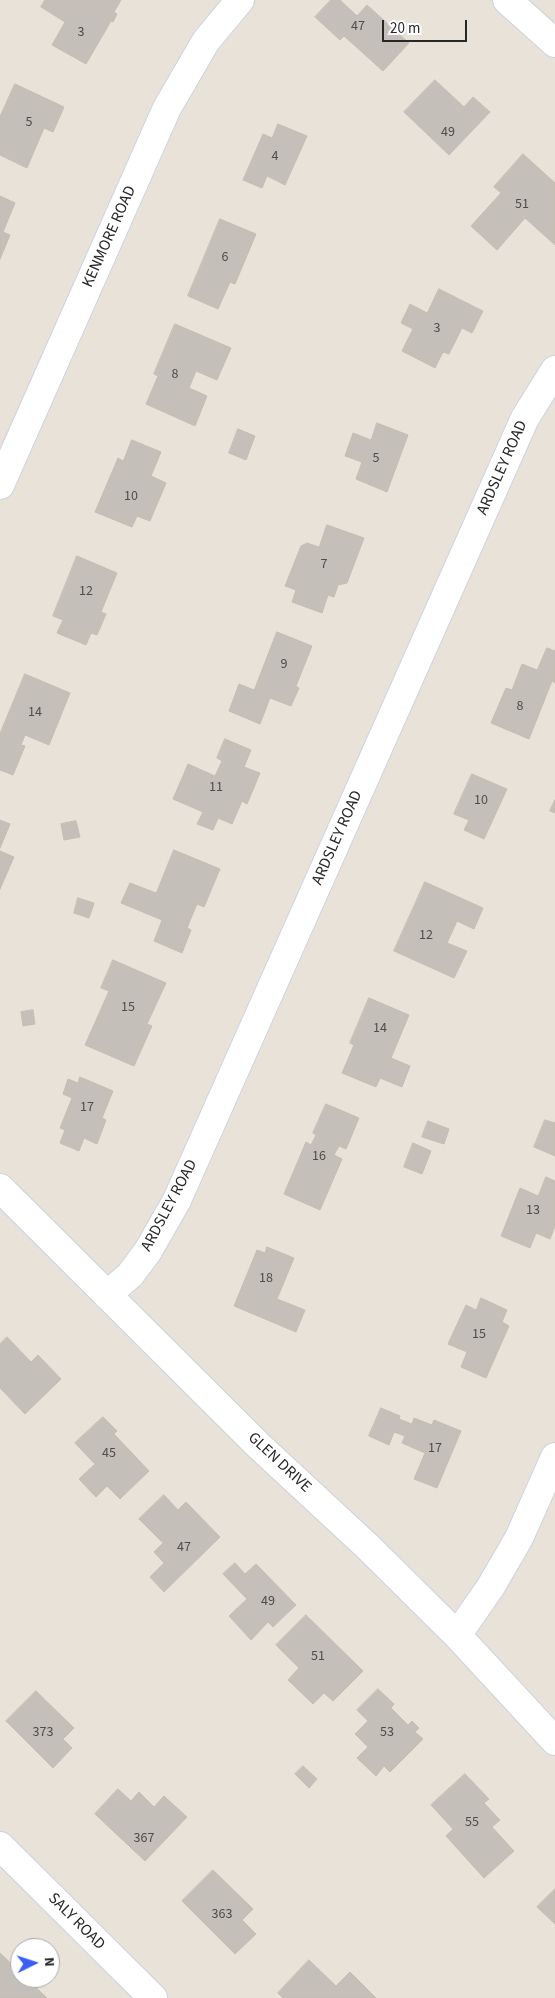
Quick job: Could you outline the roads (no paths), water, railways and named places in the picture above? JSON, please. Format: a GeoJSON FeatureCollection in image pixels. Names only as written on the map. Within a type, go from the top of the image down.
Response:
{"type":"FeatureCollection","features":[{"type":"Feature","properties":{"kind":"street","name":"KENMORE ROAD"},"geometry":{"type":"LineString","coordinates":[[0,485],[167,108],[206,41],[240,0]]}},
{"type":"Feature","properties":{"kind":"street"},"geometry":{"type":"LineString","coordinates":[[507,0],[555,44]]}},
{"type":"Feature","properties":{"kind":"street","name":"ARDSLEY ROAD"},"geometry":{"type":"LineString","coordinates":[[107,1295],[130,1275],[148,1251],[176,1200],[525,418],[555,370]]}},
{"type":"Feature","properties":{"kind":"street","name":"GLEN DRIVE"},"geometry":{"type":"LineString","coordinates":[[0,1188],[258,1445],[368,1546],[457,1635],[555,1741]]}},
{"type":"Feature","properties":{"kind":"street"},"geometry":{"type":"LineString","coordinates":[[457,1635],[490,1588],[519,1538],[555,1457]]}},
{"type":"Feature","properties":{"kind":"street","name":"SALY ROAD"},"geometry":{"type":"LineString","coordinates":[[0,1846],[153,1998]]}}]}
